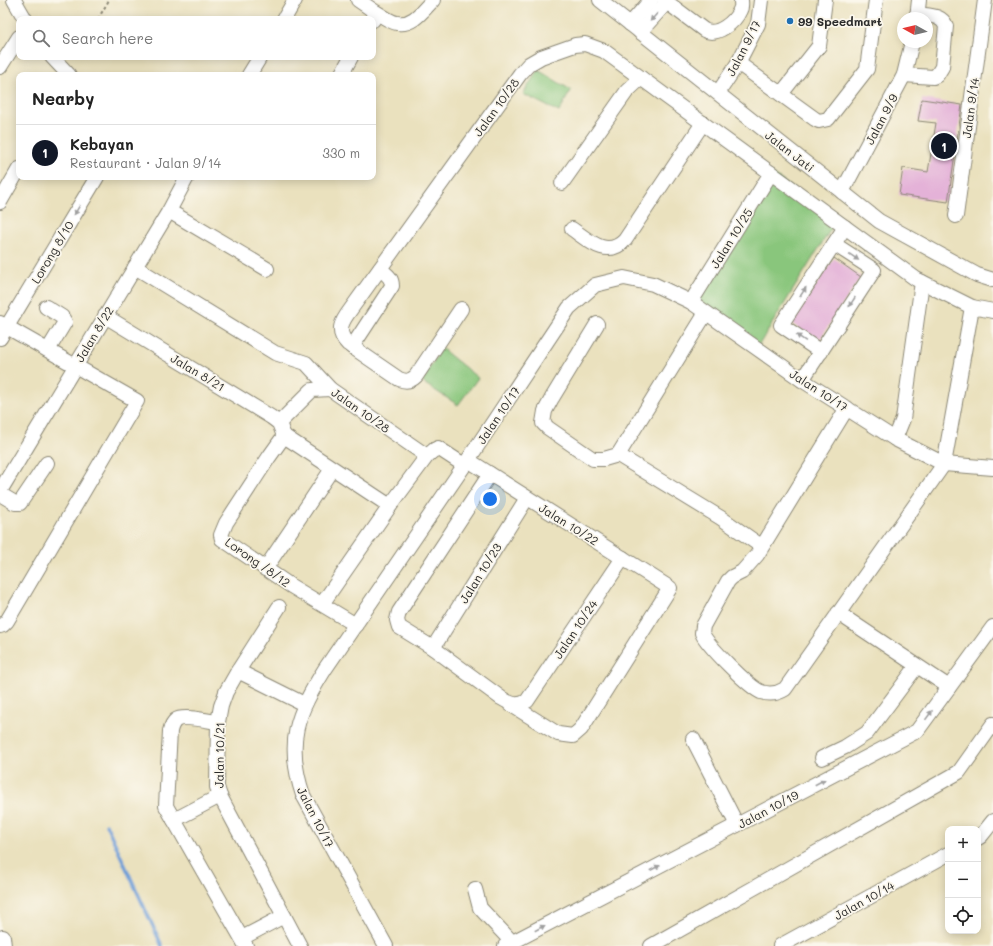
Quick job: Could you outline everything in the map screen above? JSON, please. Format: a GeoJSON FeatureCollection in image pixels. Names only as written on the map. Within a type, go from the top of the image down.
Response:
{"type":"FeatureCollection","features":[{"type":"Feature","properties":{"kind":"street"},"geometry":{"type":"LineString","coordinates":[[14,0],[23,16]]}},
{"type":"Feature","properties":{"kind":"street"},"geometry":{"type":"LineString","coordinates":[[286,16],[295,0]]}},
{"type":"Feature","properties":{"kind":"street"},"geometry":{"type":"LineString","coordinates":[[358,0],[375,16]]}},
{"type":"Feature","properties":{"kind":"street"},"geometry":{"type":"LineString","coordinates":[[376,16],[394,23],[415,19],[433,0]]}},
{"type":"Feature","properties":{"kind":"street","name":"Jalan Jati"},"geometry":{"type":"LineString","coordinates":[[600,0],[879,222],[977,274],[993,280]]}},
{"type":"Feature","properties":{"kind":"street"},"geometry":{"type":"LineString","coordinates":[[635,28],[651,0]]}},
{"type":"Feature","properties":{"kind":"street"},"geometry":{"type":"LineString","coordinates":[[635,28],[666,1],[708,32],[725,28],[739,12],[741,8],[741,0]]}},
{"type":"Feature","properties":{"kind":"street","name":"Jalan 9/17"},"geometry":{"type":"LineString","coordinates":[[718,93],[738,63],[758,22],[761,0]]}},
{"type":"Feature","properties":{"kind":"street"},"geometry":{"type":"LineString","coordinates":[[781,94],[818,46],[825,0]]}},
{"type":"Feature","properties":{"kind":"street"},"geometry":{"type":"LineString","coordinates":[[738,63],[819,121],[828,119],[865,73],[876,0]]}},
{"type":"Feature","properties":{"kind":"street"},"geometry":{"type":"LineString","coordinates":[[918,12],[919,0]]}},
{"type":"Feature","properties":{"kind":"street","name":"Jalan 9/14"},"geometry":{"type":"LineString","coordinates":[[956,216],[985,0]]}},
{"type":"Feature","properties":{"kind":"street"},"geometry":{"type":"LineString","coordinates":[[904,76],[933,77],[937,75],[942,67],[946,26],[944,21],[940,18],[933,17]]}},
{"type":"Feature","properties":{"kind":"street"},"geometry":{"type":"LineString","coordinates":[[0,66],[10,43]]}},
{"type":"Feature","properties":{"kind":"street","name":"Jalan 10/28"},"geometry":{"type":"LineString","coordinates":[[352,347],[345,340],[341,330],[341,324],[520,74],[529,64],[541,57],[575,45],[585,44],[604,51],[641,78]]}},
{"type":"Feature","properties":{"kind":"street","name":"Jalan 9/9"},"geometry":{"type":"LineString","coordinates":[[842,192],[904,76],[911,48]]}},
{"type":"Feature","properties":{"kind":"street"},"geometry":{"type":"LineString","coordinates":[[55,60],[67,72]]}},
{"type":"Feature","properties":{"kind":"street"},"geometry":{"type":"LineString","coordinates":[[251,72],[258,60]]}},
{"type":"Feature","properties":{"kind":"street"},"geometry":{"type":"LineString","coordinates":[[343,72],[349,60]]}},
{"type":"Feature","properties":{"kind":"street"},"geometry":{"type":"LineString","coordinates":[[562,183],[627,91],[641,78],[916,279],[972,307],[993,312]]}},
{"type":"Feature","properties":{"kind":"street"},"geometry":{"type":"LineString","coordinates":[[572,229],[600,248],[621,244],[703,123]]}},
{"type":"Feature","properties":{"kind":"street","name":"Jalan 10/25"},"geometry":{"type":"LineString","coordinates":[[691,302],[771,173]]}},
{"type":"Feature","properties":{"kind":"street"},"geometry":{"type":"LineString","coordinates":[[0,202],[16,174]]}},
{"type":"Feature","properties":{"kind":"street","name":"Lorong 8/10"},"geometry":{"type":"LineString","coordinates":[[2,329],[95,180]]}},
{"type":"Feature","properties":{"kind":"street","name":"Jalan 8/22"},"geometry":{"type":"LineString","coordinates":[[0,492],[169,210],[185,180]]}},
{"type":"Feature","properties":{"kind":"street"},"geometry":{"type":"LineString","coordinates":[[169,210],[266,269]]}},
{"type":"Feature","properties":{"kind":"street"},"geometry":{"type":"LineString","coordinates":[[821,352],[781,325],[845,227]]}},
{"type":"Feature","properties":{"kind":"street"},"geometry":{"type":"LineString","coordinates":[[802,380],[874,270],[834,244]]}},
{"type":"Feature","properties":{"kind":"street","name":"Jalan 10/28"},"geometry":{"type":"LineString","coordinates":[[135,267],[275,353],[306,363],[330,389],[427,456]]}},
{"type":"Feature","properties":{"kind":"street"},"geometry":{"type":"LineString","coordinates":[[380,269],[390,276],[392,286],[352,347],[399,379],[408,381],[416,376],[461,309]]}},
{"type":"Feature","properties":{"kind":"street","name":"Jalan 10/17"},"geometry":{"type":"LineString","coordinates":[[386,946],[302,795],[295,769],[295,732],[304,704],[325,669],[466,463],[568,308],[595,285],[624,278],[652,284],[691,302],[802,380],[895,439],[944,464],[993,468]]}},
{"type":"Feature","properties":{"kind":"street"},"geometry":{"type":"LineString","coordinates":[[895,439],[903,419],[922,282]]}},
{"type":"Feature","properties":{"kind":"street"},"geometry":{"type":"LineString","coordinates":[[46,307],[62,317],[65,322],[48,350]]}},
{"type":"Feature","properties":{"kind":"street"},"geometry":{"type":"LineString","coordinates":[[847,408],[756,555],[742,572],[732,577],[728,581],[707,618],[702,633],[708,642],[733,669],[755,689],[764,692],[773,694],[785,689],[944,464],[972,307]]}},
{"type":"Feature","properties":{"kind":"street"},"geometry":{"type":"LineString","coordinates":[[597,324],[545,411],[544,423],[548,428],[593,459],[604,459],[618,455],[706,313]]}},
{"type":"Feature","properties":{"kind":"street","name":"Jalan 8/21"},"geometry":{"type":"LineString","coordinates":[[105,316],[272,417],[282,430],[332,468],[390,506]]}},
{"type":"Feature","properties":{"kind":"street"},"geometry":{"type":"LineString","coordinates":[[2,329],[48,350],[137,401],[4,623]]}},
{"type":"Feature","properties":{"kind":"street"},"geometry":{"type":"LineString","coordinates":[[282,430],[312,390],[330,389]]}},
{"type":"Feature","properties":{"kind":"street","name":"Lorong /8/12"},"geometry":{"type":"LineString","coordinates":[[282,430],[269,457],[226,523],[221,535],[222,539],[265,569],[356,625]]}},
{"type":"Feature","properties":{"kind":"street"},"geometry":{"type":"LineString","coordinates":[[322,604],[390,506],[427,456],[438,448],[466,463]]}},
{"type":"Feature","properties":{"kind":"street"},"geometry":{"type":"LineString","coordinates":[[618,455],[721,518],[761,546]]}},
{"type":"Feature","properties":{"kind":"street"},"geometry":{"type":"LineString","coordinates":[[0,492],[15,503],[20,503],[47,463]]}},
{"type":"Feature","properties":{"kind":"street","name":"Jalan 10/22"},"geometry":{"type":"LineString","coordinates":[[466,463],[490,474],[670,588],[581,729],[573,736],[558,734],[510,704]]}},
{"type":"Feature","properties":{"kind":"street"},"geometry":{"type":"LineString","coordinates":[[265,569],[332,468]]}},
{"type":"Feature","properties":{"kind":"street"},"geometry":{"type":"LineString","coordinates":[[490,474],[399,612],[397,620],[399,627],[433,648],[510,704]]}},
{"type":"Feature","properties":{"kind":"street","name":"Jalan 10/23"},"geometry":{"type":"LineString","coordinates":[[433,648],[527,498]]}},
{"type":"Feature","properties":{"kind":"street","name":"Jalan 10/24"},"geometry":{"type":"LineString","coordinates":[[510,704],[522,704],[527,700],[623,558]]}},
{"type":"Feature","properties":{"kind":"street","name":"Jalan 10/21"},"geometry":{"type":"LineString","coordinates":[[279,607],[238,671],[223,699],[218,722],[217,787],[220,796],[300,946]]}},
{"type":"Feature","properties":{"kind":"street"},"geometry":{"type":"LineString","coordinates":[[838,613],[949,687]]}},
{"type":"Feature","properties":{"kind":"street","name":"Jalan 10/19"},"geometry":{"type":"LineString","coordinates":[[509,944],[917,731],[993,628]]}},
{"type":"Feature","properties":{"kind":"street"},"geometry":{"type":"LineString","coordinates":[[822,758],[846,747],[867,733],[917,666]]}},
{"type":"Feature","properties":{"kind":"street"},"geometry":{"type":"LineString","coordinates":[[238,671],[304,704]]}},
{"type":"Feature","properties":{"kind":"street"},"geometry":{"type":"LineString","coordinates":[[218,722],[184,718],[175,720],[172,724],[170,731],[165,801],[166,806],[244,942],[284,916]]}},
{"type":"Feature","properties":{"kind":"street"},"geometry":{"type":"LineString","coordinates":[[650,946],[959,772],[993,724]]}},
{"type":"Feature","properties":{"kind":"street"},"geometry":{"type":"LineString","coordinates":[[693,739],[737,825]]}},
{"type":"Feature","properties":{"kind":"street"},"geometry":{"type":"LineString","coordinates":[[174,820],[220,796]]}},
{"type":"Feature","properties":{"kind":"street"},"geometry":{"type":"LineString","coordinates":[[981,836],[993,821]]}},
{"type":"Feature","properties":{"kind":"street","name":"Jalan 10/14"},"geometry":{"type":"LineString","coordinates":[[780,946],[945,856]]}},
{"type":"Feature","properties":{"kind":"street"},"geometry":{"type":"LineString","coordinates":[[475,889],[480,908],[509,944]]}},
{"type":"Feature","properties":{"kind":"path"},"geometry":{"type":"LineString","coordinates":[[100,16],[110,0]]}},
{"type":"Feature","properties":{"kind":"green space"},"geometry":{"type":"Polygon","coordinates":[[[538,70],[571,90],[559,112],[523,94],[538,70]]]}},
{"type":"Feature","properties":{"kind":"green space"},"geometry":{"type":"Polygon","coordinates":[[[771,173],[837,219],[757,348],[691,302],[771,173]]]}},
{"type":"Feature","properties":{"kind":"green space"},"geometry":{"type":"Polygon","coordinates":[[[441,348],[478,378],[458,405],[422,382],[441,348]]]}},
{"type":"Feature","properties":{"kind":"building"},"geometry":{"type":"Polygon","coordinates":[[[922,99],[962,105],[948,202],[899,195],[903,168],[928,172],[936,123],[918,121],[922,99]]]}},
{"type":"Feature","properties":{"kind":"building"},"geometry":{"type":"Polygon","coordinates":[[[834,258],[861,277],[818,342],[791,323],[834,258]]]}},
{"type":"Feature","properties":{"kind":"waterway"},"geometry":{"type":"LineString","coordinates":[[106,824],[162,946]]}},
{"type":"Feature","properties":{"kind":"place","name":"99 Speedmart"},"geometry":{"type":"Point","coordinates":[790,21]}},
{"type":"Feature","properties":{"kind":"place","name":"Kebayan"},"geometry":{"type":"Point","coordinates":[944,146]}}]}
